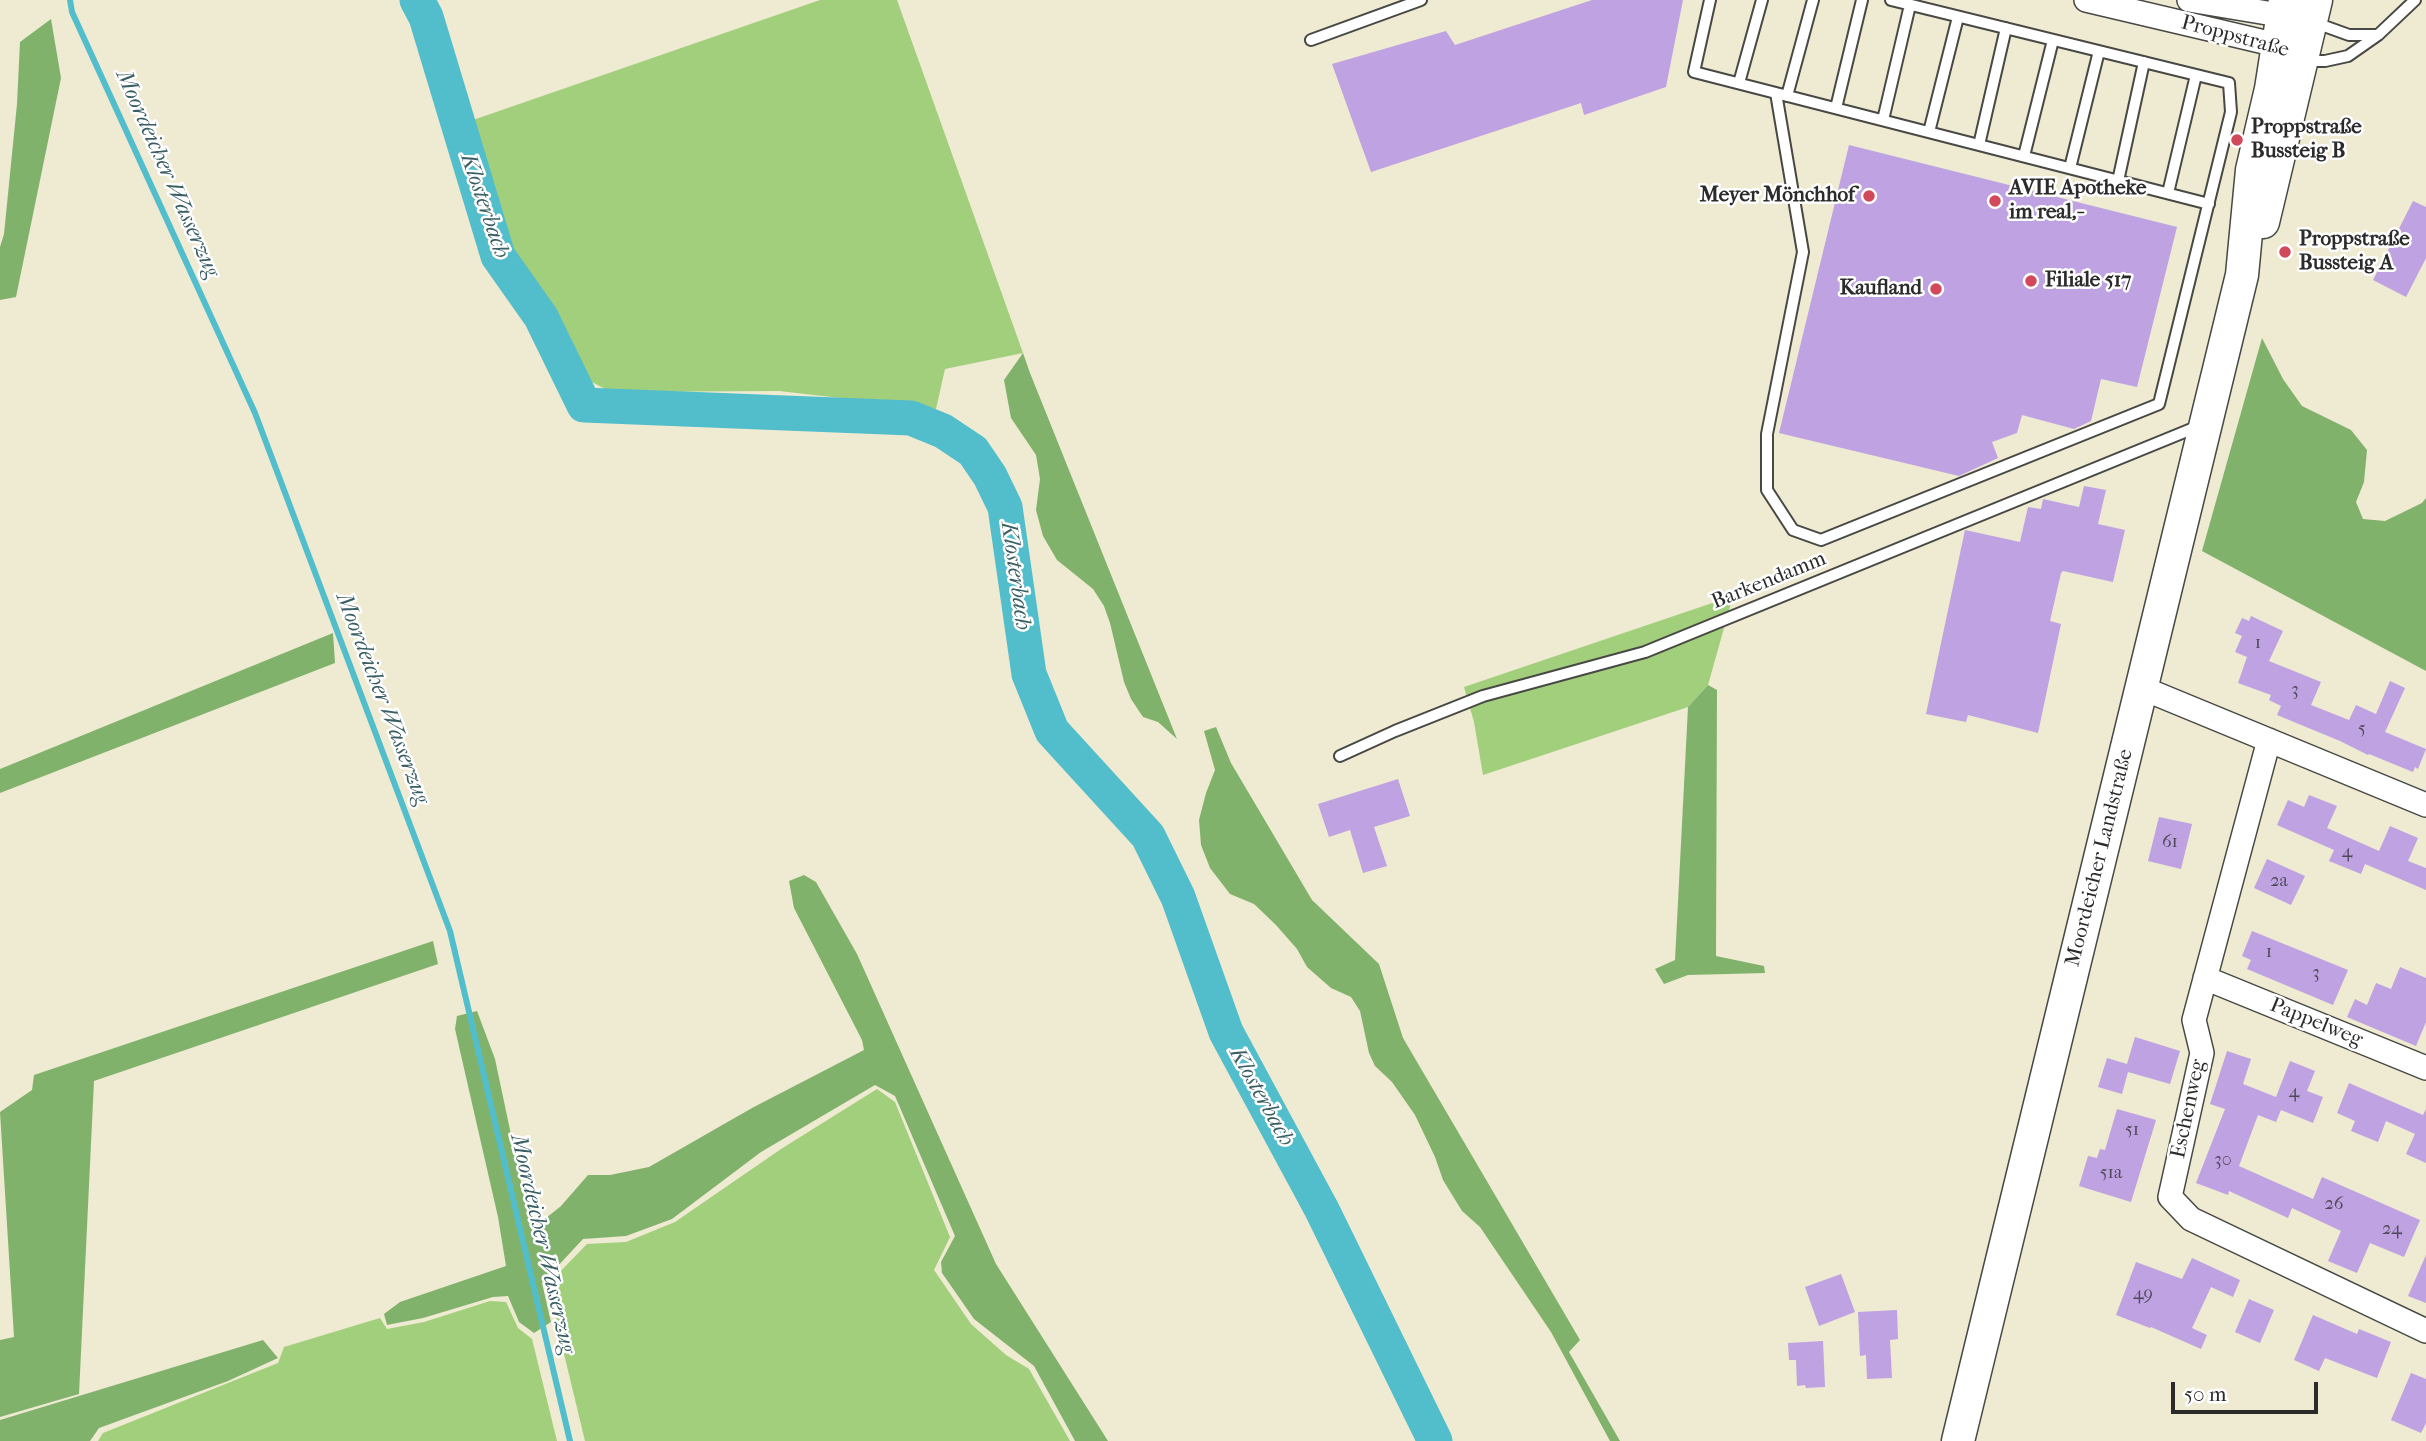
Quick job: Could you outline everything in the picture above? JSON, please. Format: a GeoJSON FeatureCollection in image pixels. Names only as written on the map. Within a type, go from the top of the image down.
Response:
{"type":"FeatureCollection","features":[{"type":"Feature","properties":{"kind":"main road","name":"Moordeicher Landstraße"},"geometry":{"type":"LineString","coordinates":[[1958,1441],[2242,275],[2260,236],[2295,23]]}},
{"type":"Feature","properties":{"kind":"street","name":"Proppstraße"},"geometry":{"type":"LineString","coordinates":[[2086,0],[2295,23]]}},
{"type":"Feature","properties":{"kind":"street","name":"Proppstraße"},"geometry":{"type":"LineString","coordinates":[[2189,0],[2221,2],[2295,23]]}},
{"type":"Feature","properties":{"kind":"street"},"geometry":{"type":"LineString","coordinates":[[2142,688],[2426,805]]}},
{"type":"Feature","properties":{"kind":"street","name":"Eschenweg"},"geometry":{"type":"LineString","coordinates":[[2269,740],[2194,1020],[2202,1053],[2170,1197],[2192,1219],[2426,1331]]}},
{"type":"Feature","properties":{"kind":"street","name":"Pappelweg"},"geometry":{"type":"LineString","coordinates":[[2205,978],[2426,1068]]}},
{"type":"Feature","properties":{"kind":"lane"},"geometry":{"type":"LineString","coordinates":[[1311,40],[1421,0]]}},
{"type":"Feature","properties":{"kind":"lane"},"geometry":{"type":"LineString","coordinates":[[1710,0],[1694,72],[2209,204]]}},
{"type":"Feature","properties":{"kind":"lane"},"geometry":{"type":"LineString","coordinates":[[1739,83],[1762,0]]}},
{"type":"Feature","properties":{"kind":"lane"},"geometry":{"type":"LineString","coordinates":[[1813,0],[1782,94],[1803,253],[1767,434],[1767,490],[1793,530],[1821,540],[2159,404],[2231,112],[2229,83],[1891,0]]}},
{"type":"Feature","properties":{"kind":"lane"},"geometry":{"type":"LineString","coordinates":[[1836,108],[1862,0]]}},
{"type":"Feature","properties":{"kind":"lane"},"geometry":{"type":"LineString","coordinates":[[2295,23],[2316,61],[2325,61],[2348,56],[2378,35],[2415,0]]}},
{"type":"Feature","properties":{"kind":"lane"},"geometry":{"type":"LineString","coordinates":[[1883,120],[1910,5]]}},
{"type":"Feature","properties":{"kind":"lane"},"geometry":{"type":"LineString","coordinates":[[1929,132],[1958,17]]}},
{"type":"Feature","properties":{"kind":"lane"},"geometry":{"type":"LineString","coordinates":[[2295,23],[2349,35],[2378,35]]}},
{"type":"Feature","properties":{"kind":"lane"},"geometry":{"type":"LineString","coordinates":[[1979,145],[2006,28]]}},
{"type":"Feature","properties":{"kind":"lane"},"geometry":{"type":"LineString","coordinates":[[2024,156],[2053,40]]}},
{"type":"Feature","properties":{"kind":"lane"},"geometry":{"type":"LineString","coordinates":[[2070,168],[2099,51]]}},
{"type":"Feature","properties":{"kind":"lane"},"geometry":{"type":"LineString","coordinates":[[2118,181],[2144,62]]}},
{"type":"Feature","properties":{"kind":"lane"},"geometry":{"type":"LineString","coordinates":[[2168,193],[2196,75]]}},
{"type":"Feature","properties":{"kind":"lane","name":"Barkendamm"},"geometry":{"type":"LineString","coordinates":[[1340,756],[1483,696],[1645,652],[2207,422]]}},
{"type":"Feature","properties":{"kind":"green space"},"geometry":{"type":"Polygon","coordinates":[[[820,0],[897,0],[1023,353],[945,369],[936,409],[779,391],[611,392],[586,379],[563,327],[509,244],[473,120],[820,0]]]}},
{"type":"Feature","properties":{"kind":"green space"},"geometry":{"type":"Polygon","coordinates":[[[51,19],[61,78],[16,297],[0,300],[0,247],[4,234],[17,104],[20,42],[51,19]]]}},
{"type":"Feature","properties":{"kind":"green space"},"geometry":{"type":"Polygon","coordinates":[[[2262,338],[2283,379],[2302,406],[2351,430],[2367,450],[2364,482],[2356,502],[2363,519],[2385,521],[2422,503],[2426,498],[2426,671],[2202,551],[2262,338]]]}},
{"type":"Feature","properties":{"kind":"green space"},"geometry":{"type":"Polygon","coordinates":[[[1023,353],[1177,739],[1158,722],[1143,717],[1131,699],[1104,606],[1093,589],[1057,560],[1043,536],[1036,510],[1040,479],[1036,455],[1011,418],[1004,380],[1023,353]]]}},
{"type":"Feature","properties":{"kind":"green space"},"geometry":{"type":"Polygon","coordinates":[[[1733,596],[1708,685],[1688,707],[1483,775],[1474,722],[1464,687],[1733,596]]]}},
{"type":"Feature","properties":{"kind":"green space"},"geometry":{"type":"Polygon","coordinates":[[[333,633],[335,663],[0,793],[0,769],[333,633]]]}},
{"type":"Feature","properties":{"kind":"green space"},"geometry":{"type":"Polygon","coordinates":[[[1708,685],[1717,690],[1716,956],[1764,966],[1765,973],[1688,975],[1664,984],[1655,969],[1675,960],[1688,707],[1708,685]]]}},
{"type":"Feature","properties":{"kind":"green space"},"geometry":{"type":"Polygon","coordinates":[[[1216,727],[1231,763],[1312,900],[1379,964],[1403,1038],[1580,1340],[1569,1352],[1620,1441],[1610,1441],[1551,1332],[1480,1227],[1462,1211],[1443,1180],[1415,1115],[1392,1082],[1375,1066],[1369,1053],[1360,1011],[1351,997],[1331,988],[1307,967],[1297,949],[1276,925],[1254,904],[1230,894],[1210,868],[1201,845],[1199,820],[1215,770],[1204,731],[1216,727]]]}},
{"type":"Feature","properties":{"kind":"green space"},"geometry":{"type":"Polygon","coordinates":[[[804,875],[816,882],[857,954],[996,1264],[1108,1441],[1075,1441],[1034,1366],[974,1319],[942,1273],[941,1262],[955,1236],[895,1096],[875,1085],[761,1152],[672,1219],[626,1236],[583,1239],[542,1283],[551,1322],[534,1333],[519,1322],[508,1296],[493,1297],[423,1318],[387,1325],[384,1314],[400,1302],[506,1266],[498,1217],[455,1029],[457,1016],[477,1011],[495,1059],[528,1215],[541,1222],[561,1206],[588,1175],[610,1175],[649,1167],[752,1108],[864,1050],[862,1040],[794,908],[789,881],[804,875]]]}},
{"type":"Feature","properties":{"kind":"green space"},"geometry":{"type":"Polygon","coordinates":[[[433,941],[438,964],[94,1081],[79,1394],[0,1417],[0,1340],[14,1337],[0,1112],[32,1090],[34,1075],[433,941]]]}},
{"type":"Feature","properties":{"kind":"green space"},"geometry":{"type":"Polygon","coordinates":[[[877,1089],[895,1102],[950,1237],[934,1270],[971,1324],[1006,1355],[1029,1369],[1070,1441],[585,1441],[558,1329],[551,1281],[587,1244],[626,1242],[675,1222],[781,1149],[877,1089]]]}},
{"type":"Feature","properties":{"kind":"green space"},"geometry":{"type":"Polygon","coordinates":[[[490,1301],[506,1302],[518,1328],[532,1339],[557,1441],[98,1441],[103,1433],[278,1363],[284,1347],[380,1318],[387,1329],[424,1322],[490,1301]]]}},
{"type":"Feature","properties":{"kind":"green space"},"geometry":{"type":"Polygon","coordinates":[[[263,1340],[278,1358],[228,1381],[99,1428],[90,1441],[0,1441],[0,1420],[263,1340]]]}},
{"type":"Feature","properties":{"kind":"building"},"geometry":{"type":"Polygon","coordinates":[[[1592,0],[1683,0],[1666,87],[1584,115],[1581,103],[1371,172],[1332,64],[1446,31],[1455,45],[1592,0]]]}},
{"type":"Feature","properties":{"kind":"building"},"geometry":{"type":"Polygon","coordinates":[[[1849,145],[2177,227],[2137,387],[2101,379],[2091,421],[2074,429],[2022,415],[2017,433],[1992,442],[1998,458],[1959,476],[1779,433],[1849,145]]]}},
{"type":"Feature","properties":{"kind":"building"},"geometry":{"type":"Polygon","coordinates":[[[2413,201],[2426,207],[2426,258],[2406,297],[2373,280],[2413,201]]]}},
{"type":"Feature","properties":{"kind":"building"},"geometry":{"type":"Polygon","coordinates":[[[2084,486],[2106,490],[2098,524],[2125,530],[2113,582],[2063,571],[2061,573],[2050,621],[2061,624],[2038,733],[1968,715],[1966,722],[1926,714],[1965,530],[2020,542],[2028,507],[2041,509],[2043,499],[2079,507],[2084,486]]]}},
{"type":"Feature","properties":{"kind":"building"},"geometry":{"type":"Polygon","coordinates":[[[2251,616],[2283,631],[2269,661],[2321,682],[2311,705],[2349,720],[2356,705],[2376,714],[2390,681],[2405,688],[2385,732],[2426,749],[2418,769],[2415,767],[2413,772],[2368,755],[2277,715],[2281,706],[2269,700],[2271,695],[2238,683],[2247,657],[2235,652],[2242,636],[2235,633],[2242,618],[2249,621],[2251,616]]]}},
{"type":"Feature","properties":{"kind":"building"},"geometry":{"type":"Polygon","coordinates":[[[1398,779],[1410,816],[1374,827],[1387,866],[1363,873],[1350,830],[1329,837],[1318,804],[1398,779]]]}},
{"type":"Feature","properties":{"kind":"building"},"geometry":{"type":"Polygon","coordinates":[[[2309,795],[2337,806],[2327,828],[2379,851],[2390,826],[2418,838],[2408,861],[2426,868],[2426,890],[2365,864],[2361,874],[2329,861],[2334,850],[2277,825],[2288,800],[2304,807],[2309,795]]]}},
{"type":"Feature","properties":{"kind":"building"},"geometry":{"type":"Polygon","coordinates":[[[2159,817],[2192,824],[2181,869],[2148,861],[2159,817]]]}},
{"type":"Feature","properties":{"kind":"building"},"geometry":{"type":"Polygon","coordinates":[[[2267,859],[2305,876],[2291,905],[2254,888],[2267,859]]]}},
{"type":"Feature","properties":{"kind":"building"},"geometry":{"type":"Polygon","coordinates":[[[2252,931],[2348,970],[2333,1005],[2247,969],[2251,960],[2242,956],[2252,931]]]}},
{"type":"Feature","properties":{"kind":"building"},"geometry":{"type":"Polygon","coordinates":[[[2400,967],[2426,978],[2426,1022],[2416,1046],[2347,1017],[2355,999],[2367,1005],[2376,983],[2391,989],[2400,967]]]}},
{"type":"Feature","properties":{"kind":"building"},"geometry":{"type":"Polygon","coordinates":[[[2135,1037],[2180,1051],[2170,1084],[2128,1072],[2122,1094],[2098,1087],[2107,1058],[2127,1064],[2135,1037]]]}},
{"type":"Feature","properties":{"kind":"building"},"geometry":{"type":"Polygon","coordinates":[[[2227,1051],[2251,1059],[2243,1084],[2276,1097],[2290,1061],[2315,1071],[2307,1091],[2323,1097],[2313,1123],[2281,1110],[2276,1122],[2258,1115],[2239,1166],[2313,1199],[2322,1177],[2420,1220],[2404,1257],[2370,1243],[2357,1273],[2328,1261],[2341,1231],[2292,1208],[2288,1218],[2229,1191],[2228,1195],[2196,1183],[2225,1109],[2210,1104],[2227,1051]]]}},
{"type":"Feature","properties":{"kind":"building"},"geometry":{"type":"Polygon","coordinates":[[[2349,1083],[2423,1115],[2426,1109],[2426,1163],[2406,1154],[2415,1134],[2386,1121],[2378,1142],[2351,1131],[2355,1121],[2337,1113],[2349,1083]]]}},
{"type":"Feature","properties":{"kind":"building"},"geometry":{"type":"Polygon","coordinates":[[[2117,1109],[2156,1120],[2131,1202],[2079,1186],[2088,1156],[2097,1158],[2100,1149],[2105,1150],[2117,1109]]]}},
{"type":"Feature","properties":{"kind":"building"},"geometry":{"type":"Polygon","coordinates":[[[2426,1255],[2426,1303],[2408,1296],[2426,1255]]]}},
{"type":"Feature","properties":{"kind":"building"},"geometry":{"type":"Polygon","coordinates":[[[2192,1258],[2240,1280],[2233,1297],[2211,1287],[2192,1328],[2207,1335],[2201,1349],[2116,1315],[2136,1262],[2182,1279],[2192,1258]]]}},
{"type":"Feature","properties":{"kind":"building"},"geometry":{"type":"Polygon","coordinates":[[[1841,1274],[1855,1312],[1819,1326],[1805,1287],[1841,1274]]]}},
{"type":"Feature","properties":{"kind":"building"},"geometry":{"type":"Polygon","coordinates":[[[2249,1299],[2274,1310],[2260,1343],[2235,1332],[2249,1299]]]}},
{"type":"Feature","properties":{"kind":"building"},"geometry":{"type":"Polygon","coordinates":[[[1897,1310],[1898,1339],[1890,1340],[1892,1378],[1867,1379],[1866,1355],[1860,1356],[1858,1312],[1897,1310]]]}},
{"type":"Feature","properties":{"kind":"building"},"geometry":{"type":"Polygon","coordinates":[[[2313,1315],[2357,1334],[2359,1329],[2391,1342],[2377,1378],[2325,1358],[2319,1371],[2294,1360],[2313,1315]]]}},
{"type":"Feature","properties":{"kind":"building"},"geometry":{"type":"Polygon","coordinates":[[[1823,1341],[1825,1387],[1797,1386],[1796,1360],[1789,1360],[1788,1343],[1823,1341]]]}},
{"type":"Feature","properties":{"kind":"building"},"geometry":{"type":"Polygon","coordinates":[[[2411,1373],[2426,1379],[2426,1423],[2421,1433],[2391,1420],[2411,1373]]]}},
{"type":"Feature","properties":{"kind":"waterway","name":"Moordeicher Wasserzug"},"geometry":{"type":"LineString","coordinates":[[70,0],[72,12],[255,413],[450,931],[570,1441]]}},
{"type":"Feature","properties":{"kind":"waterway","name":"Klosterbach"},"geometry":{"type":"LineString","coordinates":[[417,0],[426,17],[498,256],[541,317],[584,405],[911,418],[943,431],[973,451],[990,476],[1005,507],[1029,674],[1052,731],[1148,836],[1178,897],[1226,1032],[1322,1210],[1435,1441]]}},
{"type":"Feature","properties":{"kind":"place","name":"Proppstraße Bussteig B"},"geometry":{"type":"Point","coordinates":[2237,140]}},
{"type":"Feature","properties":{"kind":"place","name":"Meyer Mönchhof"},"geometry":{"type":"Point","coordinates":[1869,196]}},
{"type":"Feature","properties":{"kind":"place","name":"AVIE Apotheke im real,-"},"geometry":{"type":"Point","coordinates":[1995,201]}},
{"type":"Feature","properties":{"kind":"place","name":"Proppstraße Bussteig A"},"geometry":{"type":"Point","coordinates":[2285,252]}},
{"type":"Feature","properties":{"kind":"place","name":"Filiale 517"},"geometry":{"type":"Point","coordinates":[2031,281]}},
{"type":"Feature","properties":{"kind":"place","name":"Kaufland"},"geometry":{"type":"Point","coordinates":[1936,289]}}]}
